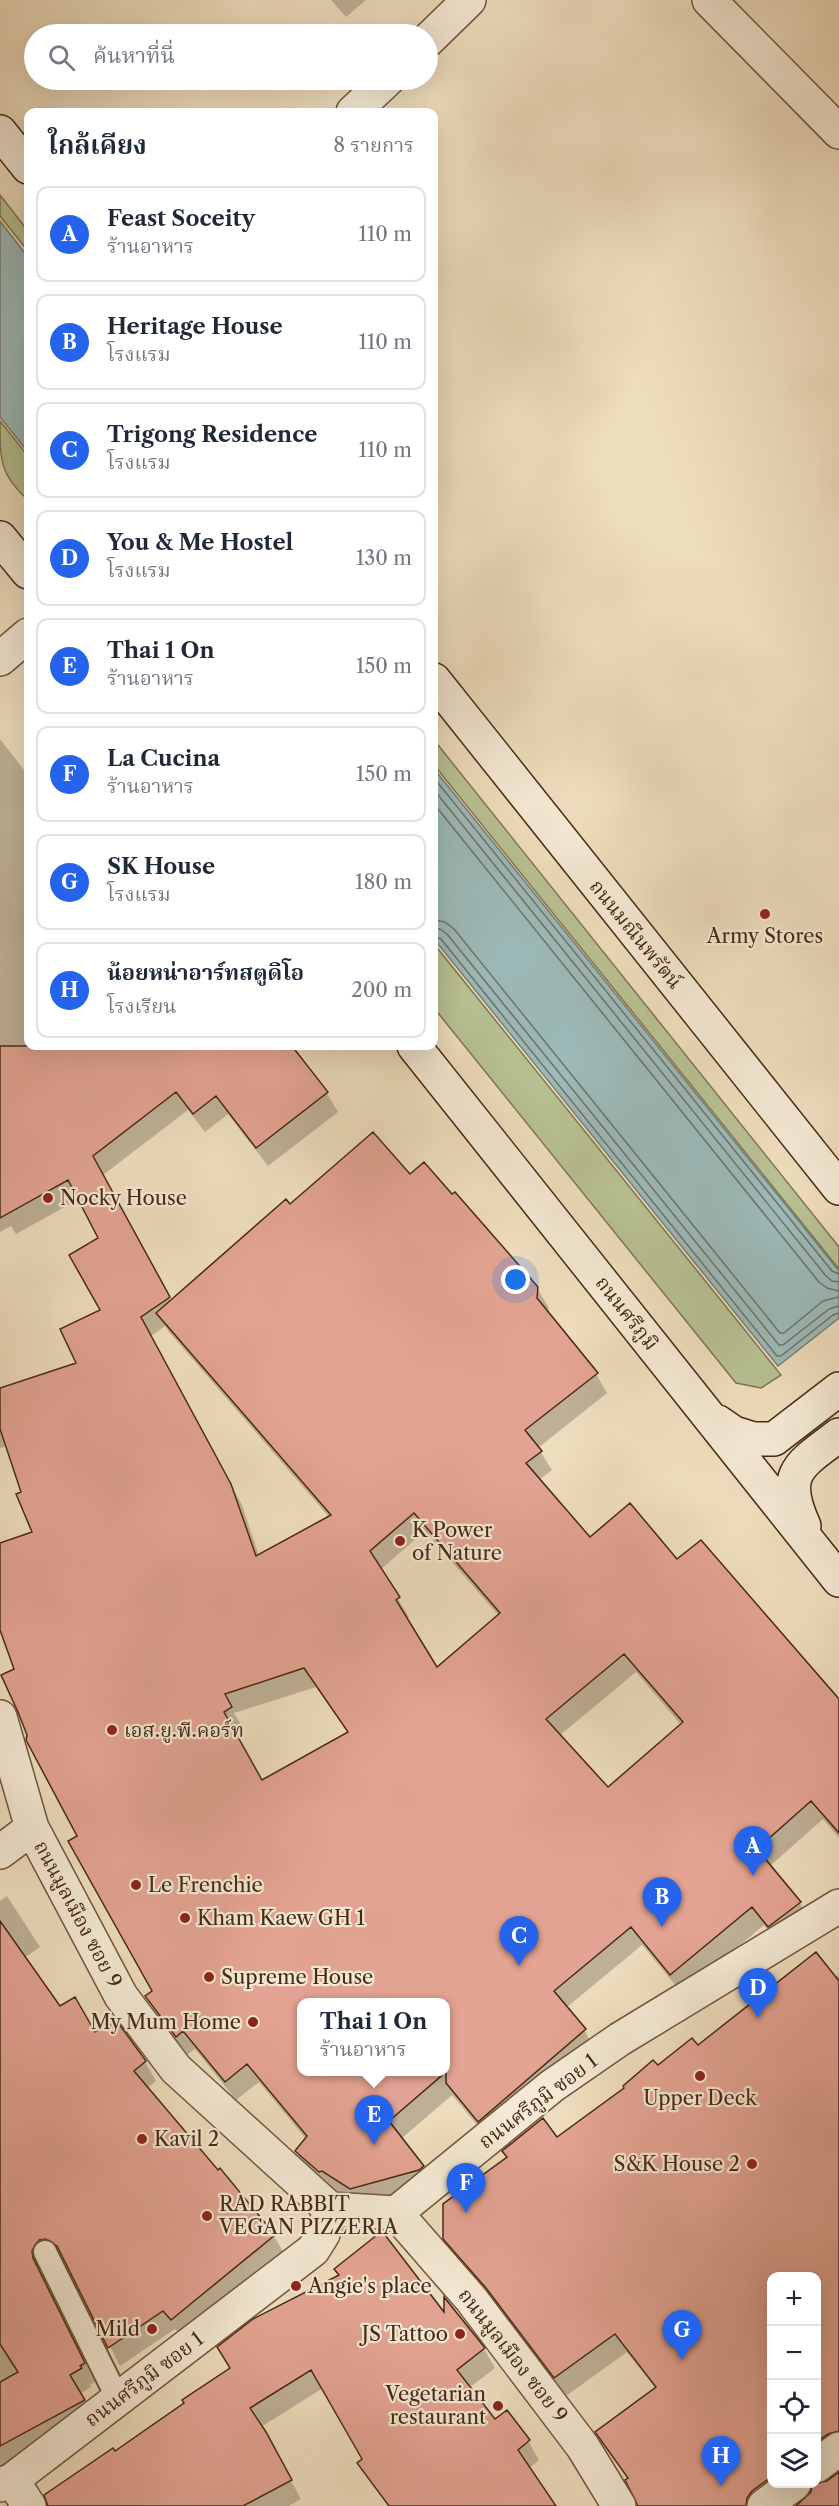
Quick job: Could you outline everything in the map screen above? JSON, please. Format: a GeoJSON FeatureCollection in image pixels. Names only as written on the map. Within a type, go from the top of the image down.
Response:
{"type":"FeatureCollection","features":[{"type":"Feature","properties":{"kind":"street"},"geometry":{"type":"LineString","coordinates":[[709,0],[839,132]]}},
{"type":"Feature","properties":{"kind":"street"},"geometry":{"type":"LineString","coordinates":[[438,29],[465,1]]}},
{"type":"Feature","properties":{"kind":"street"},"geometry":{"type":"LineString","coordinates":[[357,108],[376,90]]}},
{"type":"Feature","properties":{"kind":"street"},"geometry":{"type":"LineString","coordinates":[[0,132],[24,162]]}},
{"type":"Feature","properties":{"kind":"street"},"geometry":{"type":"LineString","coordinates":[[11,545],[24,566]]}},
{"type":"Feature","properties":{"kind":"street"},"geometry":{"type":"LineString","coordinates":[[0,659],[24,638]]}},
{"type":"Feature","properties":{"kind":"street","name":"ถนนมณีนพรัตน์"},"geometry":{"type":"LineString","coordinates":[[438,685],[839,1188]]}},
{"type":"Feature","properties":{"kind":"street","name":"ถนนศรีภูมิ"},"geometry":{"type":"LineString","coordinates":[[417,1050],[839,1580]]}},
{"type":"Feature","properties":{"kind":"street"},"geometry":{"type":"LineString","coordinates":[[709,1416],[734,1433],[753,1439],[774,1439],[839,1389]]}},
{"type":"Feature","properties":{"kind":"street"},"geometry":{"type":"LineString","coordinates":[[813,1547],[794,1504],[794,1485],[800,1465],[839,1435]]}},
{"type":"Feature","properties":{"kind":"street","name":"ถนนมูลเมือง ซอย 9"},"geometry":{"type":"LineString","coordinates":[[0,1717],[32,1828],[121,1996],[176,2069],[330,2209]]}},
{"type":"Feature","properties":{"kind":"street"},"geometry":{"type":"LineString","coordinates":[[0,1852],[32,1828]]}},
{"type":"Feature","properties":{"kind":"street","name":"ถนนศรีภูมิ ซอย 1"},"geometry":{"type":"LineString","coordinates":[[396,2213],[552,2086],[620,2039],[839,1906]]}},
{"type":"Feature","properties":{"kind":"street"},"geometry":{"type":"LineString","coordinates":[[330,2209],[396,2213]]}},
{"type":"Feature","properties":{"kind":"street","name":"ถนนศรีภูมิ ซอย 1"},"geometry":{"type":"LineString","coordinates":[[14,2490],[118,2399],[313,2250],[323,2234],[330,2209]]}},
{"type":"Feature","properties":{"kind":"street","name":"ถนนมูลเมือง ซอย 9"},"geometry":{"type":"LineString","coordinates":[[396,2213],[492,2326],[583,2447],[619,2506]]}},
{"type":"Feature","properties":{"kind":"street"},"geometry":{"type":"LineString","coordinates":[[821,2462],[839,2449]]}},
{"type":"Feature","properties":{"kind":"street"},"geometry":{"type":"LineString","coordinates":[[764,2506],[789,2488]]}},
{"type":"Feature","properties":{"kind":"lane"},"geometry":{"type":"LineString","coordinates":[[45,2252],[118,2399]]}},
{"type":"Feature","properties":{"kind":"green space"},"geometry":{"type":"Polygon","coordinates":[[[0,195],[24,226],[24,246],[0,216],[0,195]]]}},
{"type":"Feature","properties":{"kind":"green space"},"geometry":{"type":"Polygon","coordinates":[[[0,421],[24,451],[24,496],[7,475],[0,447],[0,421]]]}},
{"type":"Feature","properties":{"kind":"green space"},"geometry":{"type":"Polygon","coordinates":[[[438,745],[839,1247],[839,1269],[438,770],[438,745]]]}},
{"type":"Feature","properties":{"kind":"green space"},"geometry":{"type":"Polygon","coordinates":[[[438,949],[781,1375],[761,1388],[736,1383],[438,1013],[438,949]]]}},
{"type":"Feature","properties":{"kind":"water"},"geometry":{"type":"Polygon","coordinates":[[[0,221],[24,252],[24,447],[0,417],[0,221]]]}},
{"type":"Feature","properties":{"kind":"water"},"geometry":{"type":"Polygon","coordinates":[[[438,774],[839,1271],[839,1318],[778,1366],[438,944],[438,774]]]}},
{"type":"Feature","properties":{"kind":"building"},"geometry":{"type":"Polygon","coordinates":[[[0,1046],[24,1046],[24,1050],[295,1050],[328,1092],[256,1148],[216,1096],[193,1114],[176,1092],[93,1156],[170,1297],[141,1317],[231,1484],[256,1556],[331,1515],[156,1313],[286,1199],[290,1204],[373,1132],[410,1174],[424,1162],[452,1194],[455,1192],[538,1287],[537,1298],[598,1373],[525,1430],[542,1451],[526,1463],[590,1537],[630,1503],[677,1559],[701,1540],[839,1699],[839,1833],[811,1801],[757,1849],[801,1902],[768,1927],[752,1907],[670,1975],[631,1927],[554,1991],[586,2029],[478,2122],[446,2083],[446,2076],[450,2076],[450,1998],[297,1998],[297,2076],[441,2076],[389,2121],[424,2166],[419,2170],[350,2189],[322,2171],[319,2172],[295,2151],[307,2136],[247,2064],[225,2082],[183,2031],[176,2037],[145,1996],[152,1991],[68,1841],[77,1836],[26,1740],[27,1735],[1,1675],[14,1669],[0,1630],[0,1543],[32,1532],[16,1494],[21,1492],[0,1429],[0,1388],[76,1363],[60,1329],[100,1310],[69,1255],[98,1238],[68,1180],[0,1218],[0,1046]],[[414,1513],[370,1551],[400,1597],[396,1600],[437,1667],[500,1613],[414,1513]],[[624,1654],[546,1719],[608,1787],[683,1722],[624,1654]],[[304,1668],[225,1694],[232,1707],[224,1712],[262,1780],[348,1732],[304,1668]]]}},
{"type":"Feature","properties":{"kind":"building"},"geometry":{"type":"Polygon","coordinates":[[[0,1921],[60,2006],[75,1997],[95,2032],[103,2026],[105,2029],[116,2020],[146,2061],[134,2071],[218,2170],[220,2168],[275,2235],[171,2320],[163,2311],[108,2348],[57,2246],[46,2239],[39,2240],[32,2251],[33,2258],[85,2363],[80,2366],[82,2368],[70,2375],[85,2400],[0,2446],[0,2382],[18,2372],[0,2344],[0,1921]]]}},
{"type":"Feature","properties":{"kind":"building"},"geometry":{"type":"Polygon","coordinates":[[[816,1952],[839,1981],[839,2431],[821,2439],[821,2272],[767,2272],[767,2480],[752,2491],[747,2498],[746,2506],[638,2506],[625,2480],[628,2478],[595,2432],[656,2387],[615,2334],[554,2378],[486,2288],[443,2239],[443,2204],[507,2157],[502,2151],[543,2118],[557,2137],[624,2088],[623,2086],[653,2060],[658,2065],[692,2038],[698,2045],[816,1952]]]}},
{"type":"Feature","properties":{"kind":"building"},"geometry":{"type":"Polygon","coordinates":[[[382,2231],[444,2312],[444,2297],[485,2348],[457,2370],[495,2419],[507,2410],[530,2440],[518,2450],[556,2506],[389,2506],[357,2463],[362,2459],[311,2370],[250,2408],[292,2480],[243,2506],[48,2506],[44,2495],[113,2448],[115,2451],[184,2403],[182,2400],[230,2368],[217,2347],[253,2319],[339,2275],[334,2269],[382,2231]]]}},
{"type":"Feature","properties":{"kind":"building"},"geometry":{"type":"Polygon","coordinates":[[[839,2472],[839,2506],[796,2506],[811,2492],[812,2488],[821,2488],[821,2482],[827,2481],[839,2472]]]}},
{"type":"Feature","properties":{"kind":"place","name":"Army Stores"},"geometry":{"type":"Point","coordinates":[765,914]}},
{"type":"Feature","properties":{"kind":"place","name":"Nocky House"},"geometry":{"type":"Point","coordinates":[48,1198]}},
{"type":"Feature","properties":{"kind":"place","name":"K Power of Nature"},"geometry":{"type":"Point","coordinates":[400,1541]}},
{"type":"Feature","properties":{"kind":"place","name":"เอส.ยู.พี.คอร์ท"},"geometry":{"type":"Point","coordinates":[112,1730]}},
{"type":"Feature","properties":{"kind":"place","name":"Feast Soceity"},"geometry":{"type":"Point","coordinates":[753,1876]}},
{"type":"Feature","properties":{"kind":"place","name":"Le Frenchie"},"geometry":{"type":"Point","coordinates":[136,1885]}},
{"type":"Feature","properties":{"kind":"place","name":"Kham Kaew GH 1"},"geometry":{"type":"Point","coordinates":[185,1918]}},
{"type":"Feature","properties":{"kind":"place","name":"Heritage House"},"geometry":{"type":"Point","coordinates":[662,1927]}},
{"type":"Feature","properties":{"kind":"place","name":"Trigong Residence"},"geometry":{"type":"Point","coordinates":[519,1966]}},
{"type":"Feature","properties":{"kind":"place","name":"Supreme House"},"geometry":{"type":"Point","coordinates":[209,1977]}},
{"type":"Feature","properties":{"kind":"place","name":"You & Me Hostel"},"geometry":{"type":"Point","coordinates":[758,2018]}},
{"type":"Feature","properties":{"kind":"place","name":"My Mum Home"},"geometry":{"type":"Point","coordinates":[253,2022]}},
{"type":"Feature","properties":{"kind":"place","name":"Upper Deck"},"geometry":{"type":"Point","coordinates":[700,2076]}},
{"type":"Feature","properties":{"kind":"place","name":"Kavil 2"},"geometry":{"type":"Point","coordinates":[142,2139]}},
{"type":"Feature","properties":{"kind":"place","name":"Thai 1 On"},"geometry":{"type":"Point","coordinates":[374,2145]}},
{"type":"Feature","properties":{"kind":"place","name":"S&K House 2"},"geometry":{"type":"Point","coordinates":[752,2164]}},
{"type":"Feature","properties":{"kind":"place","name":"La Cucina"},"geometry":{"type":"Point","coordinates":[466,2213]}},
{"type":"Feature","properties":{"kind":"place","name":"RAD RABBIT VEGAN PIZZERIA"},"geometry":{"type":"Point","coordinates":[207,2216]}},
{"type":"Feature","properties":{"kind":"place","name":"Angie's place"},"geometry":{"type":"Point","coordinates":[296,2286]}},
{"type":"Feature","properties":{"kind":"place","name":"Mild"},"geometry":{"type":"Point","coordinates":[152,2329]}},
{"type":"Feature","properties":{"kind":"place","name":"JS Tattoo"},"geometry":{"type":"Point","coordinates":[460,2334]}},
{"type":"Feature","properties":{"kind":"place","name":"SK House"},"geometry":{"type":"Point","coordinates":[682,2360]}},
{"type":"Feature","properties":{"kind":"place","name":"Vegetarian restaurant"},"geometry":{"type":"Point","coordinates":[498,2406]}},
{"type":"Feature","properties":{"kind":"place","name":"น้อยหน่าอาร์ทสตูดิโอ"},"geometry":{"type":"Point","coordinates":[721,2486]}}]}
